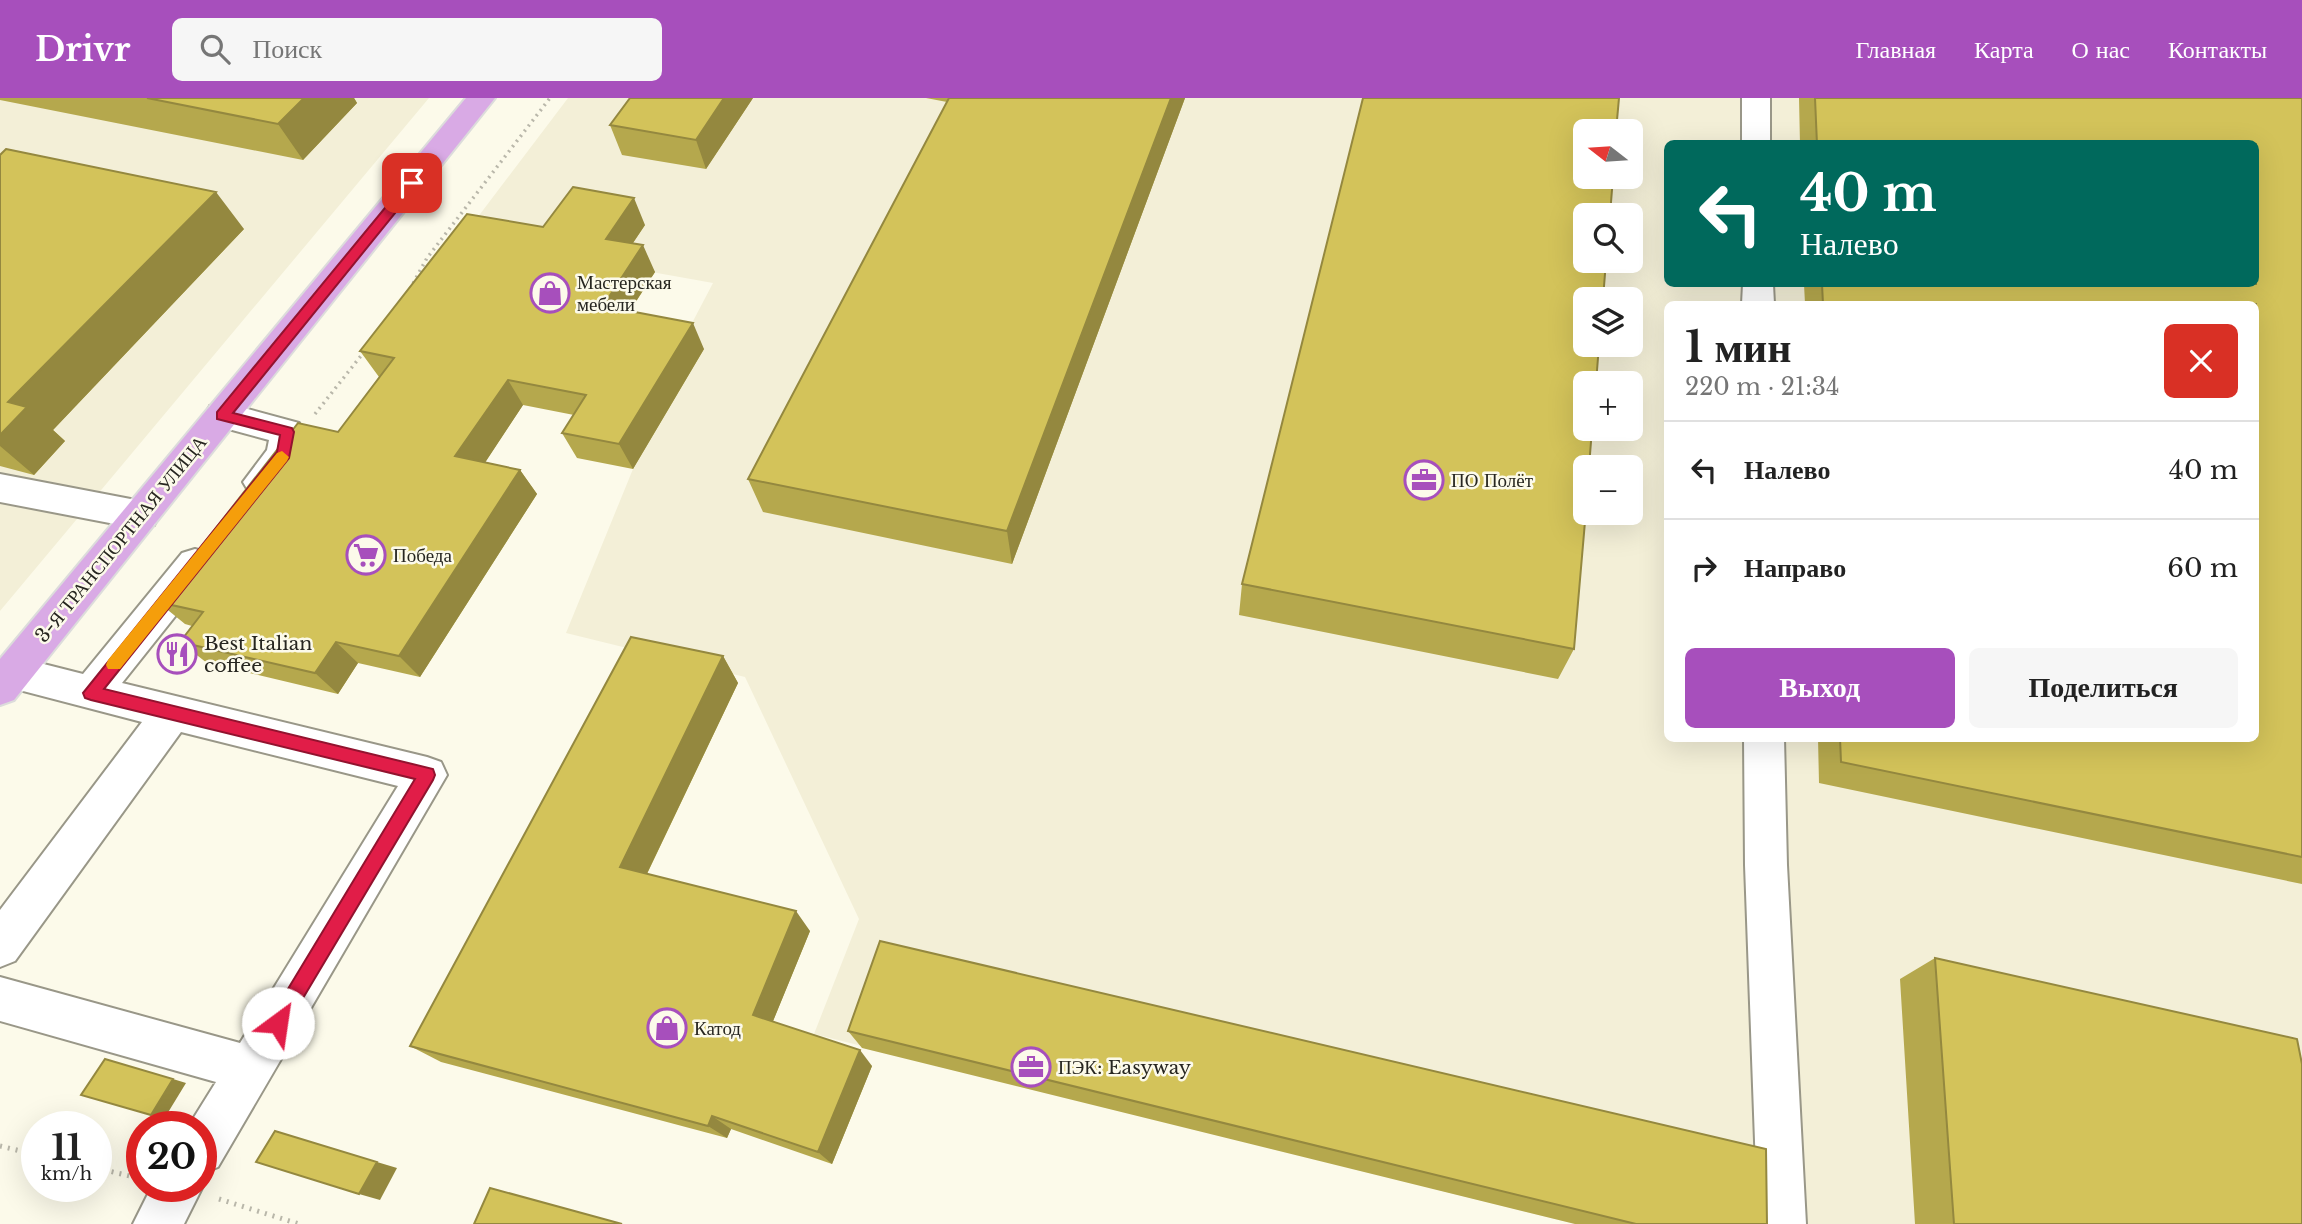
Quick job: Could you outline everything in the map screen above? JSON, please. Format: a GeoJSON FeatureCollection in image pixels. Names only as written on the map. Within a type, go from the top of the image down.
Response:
{"type":"FeatureCollection","features":[{"type":"Feature","properties":{"kind":"main road","name":"3-Я ТРАНСПОРТНАЯ УЛИЦА"},"geometry":{"type":"LineString","coordinates":[[6,680],[481,98]]}},
{"type":"Feature","properties":{"kind":"lane"},"geometry":{"type":"LineString","coordinates":[[1756,98],[1756,140]]}},
{"type":"Feature","properties":{"kind":"lane"},"geometry":{"type":"LineString","coordinates":[[222,415],[287,432],[284,454],[242,506]]}},
{"type":"Feature","properties":{"kind":"lane"},"geometry":{"type":"LineString","coordinates":[[0,488],[141,516]]}},
{"type":"Feature","properties":{"kind":"lane"},"geometry":{"type":"LineString","coordinates":[[91,693],[217,537]]}},
{"type":"Feature","properties":{"kind":"lane"},"geometry":{"type":"LineString","coordinates":[[6,680],[91,693],[427,775],[217,1124]]}},
{"type":"Feature","properties":{"kind":"lane"},"geometry":{"type":"LineString","coordinates":[[0,946],[172,713]]}},
{"type":"Feature","properties":{"kind":"lane"},"geometry":{"type":"LineString","coordinates":[[1764,742],[1766,865],[1782,1224]]}},
{"type":"Feature","properties":{"kind":"lane"},"geometry":{"type":"LineString","coordinates":[[0,999],[250,1069]]}},
{"type":"Feature","properties":{"kind":"lane"},"geometry":{"type":"LineString","coordinates":[[157,1224],[170,1202]]}},
{"type":"Feature","properties":{"kind":"path"},"geometry":{"type":"LineString","coordinates":[[407,295],[427,258],[551,98]]}},
{"type":"Feature","properties":{"kind":"path"},"geometry":{"type":"LineString","coordinates":[[284,454],[367,349]]}},
{"type":"Feature","properties":{"kind":"path"},"geometry":{"type":"LineString","coordinates":[[0,1146],[21,1151]]}},
{"type":"Feature","properties":{"kind":"path"},"geometry":{"type":"LineString","coordinates":[[217,1199],[299,1224]]}},
{"type":"Feature","properties":{"kind":"shaded area"},"geometry":{"type":"Polygon","coordinates":[[[0,98],[429,98],[0,611],[0,98]]]}},
{"type":"Feature","properties":{"kind":"shaded area"},"geometry":{"type":"Polygon","coordinates":[[[568,98],[2302,98],[2302,1224],[1575,1224],[814,1034],[859,919],[745,677],[566,633],[633,469],[703,349],[681,344],[713,283],[462,238],[568,98]]]}},
{"type":"Feature","properties":{"kind":"building"},"geometry":{"type":"Polygon","coordinates":[[[147,98],[304,98],[278,124],[147,98]]]}},
{"type":"Feature","properties":{"kind":"building"},"geometry":{"type":"Polygon","coordinates":[[[630,98],[724,98],[696,140],[610,125],[630,98]]]}},
{"type":"Feature","properties":{"kind":"building"},"geometry":{"type":"Polygon","coordinates":[[[949,98],[1171,98],[1007,531],[748,479],[949,98]]]}},
{"type":"Feature","properties":{"kind":"building","name":"ПО Полёт"},"geometry":{"type":"Polygon","coordinates":[[[1363,98],[1619,98],[1617,119],[1573,119],[1573,189],[1612,189],[1611,203],[1573,203],[1573,273],[1605,273],[1604,287],[1573,287],[1573,357],[1598,357],[1597,371],[1573,371],[1573,441],[1591,441],[1590,455],[1573,455],[1573,525],[1585,525],[1574,649],[1242,584],[1363,98]]]}},
{"type":"Feature","properties":{"kind":"building"},"geometry":{"type":"Polygon","coordinates":[[[1815,98],[2302,98],[2302,857],[1841,762],[1840,742],[2259,742],[2259,301],[1823,301],[1822,287],[2259,287],[2259,140],[1817,140],[1815,98]]]}},
{"type":"Feature","properties":{"kind":"building"},"geometry":{"type":"Polygon","coordinates":[[[6,149],[216,192],[8,402],[27,407],[0,435],[0,155],[6,149]]]}},
{"type":"Feature","properties":{"kind":"building"},"geometry":{"type":"Polygon","coordinates":[[[573,187],[634,198],[606,239],[643,245],[603,306],[693,323],[619,444],[562,433],[586,395],[508,380],[455,456],[520,470],[399,656],[336,642],[315,673],[180,642],[203,612],[158,602],[298,423],[338,432],[394,358],[360,351],[467,214],[543,227],[573,187]]]}},
{"type":"Feature","properties":{"kind":"building"},"geometry":{"type":"Polygon","coordinates":[[[631,637],[723,656],[620,867],[796,911],[753,1015],[860,1050],[818,1152],[712,1116],[708,1126],[410,1046],[631,637]]]}},
{"type":"Feature","properties":{"kind":"building"},"geometry":{"type":"Polygon","coordinates":[[[880,941],[1766,1149],[1767,1224],[1636,1224],[848,1031],[880,941]]]}},
{"type":"Feature","properties":{"kind":"building"},"geometry":{"type":"Polygon","coordinates":[[[1935,958],[2297,1039],[2302,1064],[2302,1224],[1954,1224],[1935,958]]]}},
{"type":"Feature","properties":{"kind":"building"},"geometry":{"type":"Polygon","coordinates":[[[105,1059],[173,1079],[153,1111],[137,1111],[81,1095],[105,1059]]]}},
{"type":"Feature","properties":{"kind":"building"},"geometry":{"type":"Polygon","coordinates":[[[275,1131],[377,1162],[359,1194],[256,1162],[275,1131]]]}},
{"type":"Feature","properties":{"kind":"building"},"geometry":{"type":"Polygon","coordinates":[[[490,1188],[622,1224],[474,1224],[490,1188]]]}},
{"type":"Feature","properties":{"kind":"slow traffic"},"geometry":{"type":"LineString","coordinates":[[114,665],[282,457]]}},
{"type":"Feature","properties":{"kind":"place","name":"Мастерская мебели"},"geometry":{"type":"Point","coordinates":[550,293]}},
{"type":"Feature","properties":{"kind":"place","name":"ПО Полёт"},"geometry":{"type":"Point","coordinates":[1424,480]}},
{"type":"Feature","properties":{"kind":"place","name":"Победа"},"geometry":{"type":"Point","coordinates":[366,555]}},
{"type":"Feature","properties":{"kind":"place","name":"Best Italian coffee"},"geometry":{"type":"Point","coordinates":[177,654]}},
{"type":"Feature","properties":{"kind":"place","name":"Катод"},"geometry":{"type":"Point","coordinates":[667,1028]}},
{"type":"Feature","properties":{"kind":"place","name":"ПЭК: Easyway"},"geometry":{"type":"Point","coordinates":[1031,1067]}},
{"type":"Feature","properties":{"kind":"route"},"geometry":{"type":"LineString","coordinates":[[278,1023],[427,775],[91,693],[284,454],[287,432],[222,415],[412,183]]}}]}
